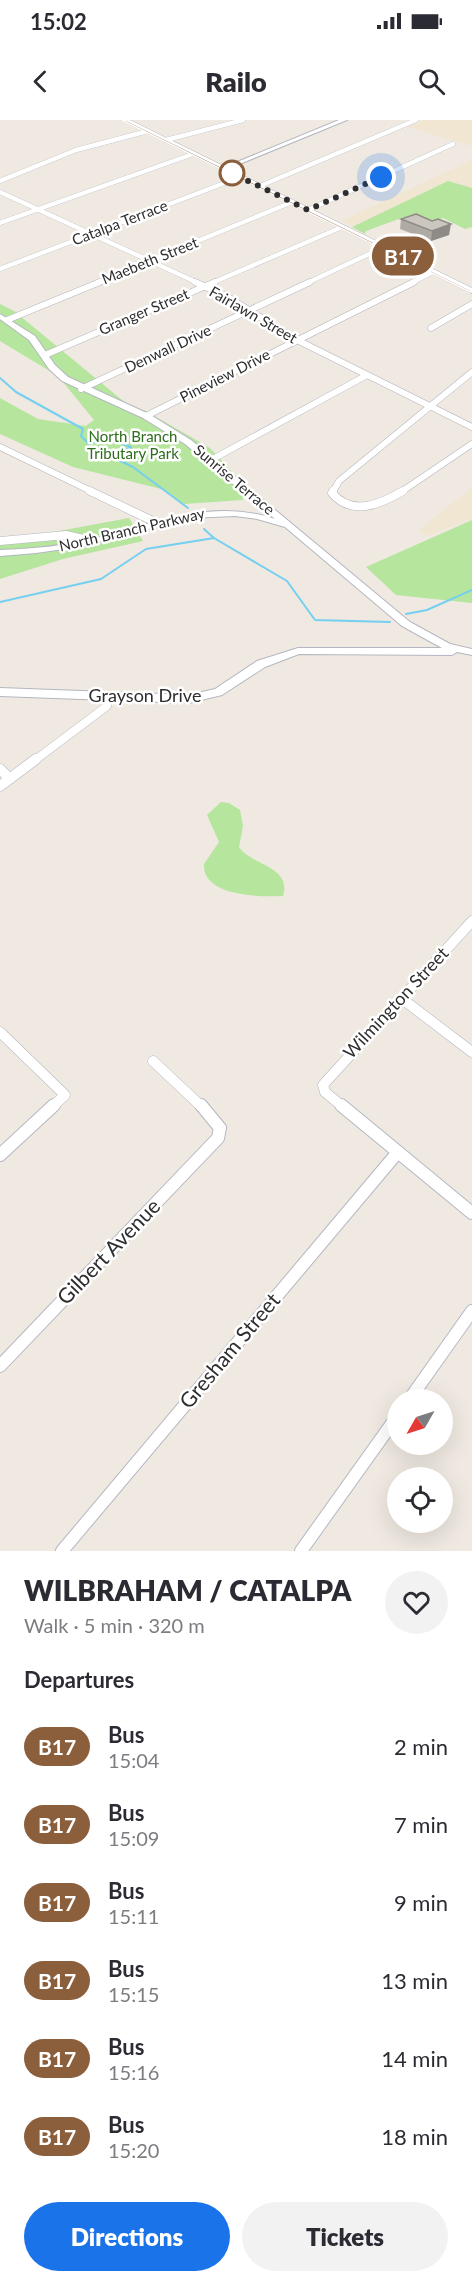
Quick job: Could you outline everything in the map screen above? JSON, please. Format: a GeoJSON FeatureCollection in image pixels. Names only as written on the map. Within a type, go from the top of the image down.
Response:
{"type":"FeatureCollection","features":[{"type":"Feature","properties":{"kind":"main road"},"geometry":{"type":"LineString","coordinates":[[124,120],[472,291]]}},
{"type":"Feature","properties":{"kind":"street"},"geometry":{"type":"LineString","coordinates":[[166,140],[243,120]]}},
{"type":"Feature","properties":{"kind":"street"},"geometry":{"type":"LineString","coordinates":[[223,169],[344,120]]}},
{"type":"Feature","properties":{"kind":"street"},"geometry":{"type":"LineString","coordinates":[[260,186],[416,120]]}},
{"type":"Feature","properties":{"kind":"street"},"geometry":{"type":"LineString","coordinates":[[0,181],[76,150],[148,131]]}},
{"type":"Feature","properties":{"kind":"street"},"geometry":{"type":"LineString","coordinates":[[308,210],[453,144]]}},
{"type":"Feature","properties":{"kind":"street"},"geometry":{"type":"LineString","coordinates":[[0,223],[193,154]]}},
{"type":"Feature","properties":{"kind":"street","name":"Catalpa Terrace"},"geometry":{"type":"LineString","coordinates":[[0,269],[240,177]]}},
{"type":"Feature","properties":{"kind":"street","name":"Fairlawn Street"},"geometry":{"type":"LineString","coordinates":[[0,192],[204,286],[251,310],[297,340],[472,427]]}},
{"type":"Feature","properties":{"kind":"street","name":"Maebeth Street"},"geometry":{"type":"LineString","coordinates":[[4,318],[152,261],[292,202]]}},
{"type":"Feature","properties":{"kind":"street","name":"Granger Street"},"geometry":{"type":"LineString","coordinates":[[45,355],[342,227]]}},
{"type":"Feature","properties":{"kind":"street","name":"Denwall Drive"},"geometry":{"type":"LineString","coordinates":[[81,389],[384,247]]}},
{"type":"Feature","properties":{"kind":"street","name":"Pineview Drive"},"geometry":{"type":"LineString","coordinates":[[146,416],[433,272]]}},
{"type":"Feature","properties":{"kind":"street"},"geometry":{"type":"LineString","coordinates":[[431,328],[472,304]]}},
{"type":"Feature","properties":{"kind":"street","name":"Sunrise Terrace"},"geometry":{"type":"LineString","coordinates":[[4,318],[33,338],[62,376],[81,389],[146,416],[183,438],[406,624]]}},
{"type":"Feature","properties":{"kind":"street"},"geometry":{"type":"LineString","coordinates":[[472,372],[339,481],[332,493],[337,499],[350,506],[374,506],[472,444]]}},
{"type":"Feature","properties":{"kind":"street"},"geometry":{"type":"LineString","coordinates":[[211,460],[367,375]]}},
{"type":"Feature","properties":{"kind":"street"},"geometry":{"type":"LineString","coordinates":[[0,447],[157,523]]}},
{"type":"Feature","properties":{"kind":"street"},"geometry":{"type":"LineString","coordinates":[[247,513],[260,501]]}},
{"type":"Feature","properties":{"kind":"street","name":"North Branch Parkway"},"geometry":{"type":"LineString","coordinates":[[0,553],[53,549],[202,512],[247,513],[272,520],[296,532]]}},
{"type":"Feature","properties":{"kind":"street"},"geometry":{"type":"LineString","coordinates":[[0,541],[66,535],[92,541]]}},
{"type":"Feature","properties":{"kind":"street"},"geometry":{"type":"LineString","coordinates":[[406,624],[420,636],[423,652]]}},
{"type":"Feature","properties":{"kind":"street"},"geometry":{"type":"LineString","coordinates":[[406,624],[447,647],[470,652]]}},
{"type":"Feature","properties":{"kind":"street","name":"Grayson Drive"},"geometry":{"type":"LineString","coordinates":[[0,692],[180,699],[208,696],[223,690],[261,664],[298,651],[470,652]]}},
{"type":"Feature","properties":{"kind":"street"},"geometry":{"type":"LineString","coordinates":[[0,786],[107,706],[109,696]]}},
{"type":"Feature","properties":{"kind":"street"},"geometry":{"type":"LineString","coordinates":[[0,769],[10,779]]}},
{"type":"Feature","properties":{"kind":"street","name":"Wilmington Street"},"geometry":{"type":"LineString","coordinates":[[398,1152],[325,1092],[323,1087],[325,1080],[472,921]]}},
{"type":"Feature","properties":{"kind":"street"},"geometry":{"type":"LineString","coordinates":[[401,998],[472,1052]]}},
{"type":"Feature","properties":{"kind":"street"},"geometry":{"type":"LineString","coordinates":[[0,1032],[65,1095],[0,1155]]}},
{"type":"Feature","properties":{"kind":"street","name":"Gilbert Avenue"},"geometry":{"type":"LineString","coordinates":[[0,1366],[218,1138],[220,1128],[211,1115],[153,1062]]}},
{"type":"Feature","properties":{"kind":"street"},"geometry":{"type":"LineString","coordinates":[[398,1152],[472,1213]]}},
{"type":"Feature","properties":{"kind":"street","name":"Gresham Street"},"geometry":{"type":"LineString","coordinates":[[62,1551],[398,1152]]}},
{"type":"Feature","properties":{"kind":"street"},"geometry":{"type":"LineString","coordinates":[[417,1389],[472,1311]]}},
{"type":"Feature","properties":{"kind":"street"},"geometry":{"type":"LineString","coordinates":[[301,1551],[387,1430]]}},
{"type":"Feature","properties":{"kind":"shaded area"},"geometry":{"type":"Polygon","coordinates":[[[424,120],[472,120],[472,146],[408,127],[424,120]]]}},
{"type":"Feature","properties":{"kind":"shaded area"},"geometry":{"type":"Polygon","coordinates":[[[472,160],[472,188],[448,181],[353,226],[342,221],[472,160]]]}},
{"type":"Feature","properties":{"kind":"shaded area"},"geometry":{"type":"Polygon","coordinates":[[[472,488],[472,518],[428,536],[418,531],[472,488]]]}},
{"type":"Feature","properties":{"kind":"green space"},"geometry":{"type":"Polygon","coordinates":[[[448,181],[472,188],[472,227],[465,229],[443,218],[429,223],[411,215],[408,219],[404,217],[366,231],[365,234],[352,227],[448,181]]]}},
{"type":"Feature","properties":{"kind":"green space","name":"North Branch Tributary Park"},"geometry":{"type":"Polygon","coordinates":[[[0,304],[14,311],[133,409],[144,410],[210,448],[243,484],[243,500],[184,504],[165,490],[73,467],[0,434],[0,398],[38,419],[86,426],[94,420],[58,376],[0,341],[0,304]]]}},
{"type":"Feature","properties":{"kind":"green space"},"geometry":{"type":"Polygon","coordinates":[[[129,518],[143,541],[63,559],[0,579],[0,542],[129,518]]]}},
{"type":"Feature","properties":{"kind":"green space"},"geometry":{"type":"Polygon","coordinates":[[[472,520],[472,603],[396,595],[366,567],[472,520]]]}},
{"type":"Feature","properties":{"kind":"green space"},"geometry":{"type":"Polygon","coordinates":[[[221,802],[229,803],[240,810],[243,826],[239,847],[282,878],[283,896],[234,893],[212,883],[206,875],[204,864],[219,842],[207,815],[221,802]]]}},
{"type":"Feature","properties":{"kind":"building"},"geometry":{"type":"Polygon","coordinates":[[[416,214],[432,221],[438,219],[451,224],[432,231],[401,219],[416,214]]]}},
{"type":"Feature","properties":{"kind":"waterway"},"geometry":{"type":"LineString","coordinates":[[0,378],[16,392],[83,429],[81,436],[89,444],[107,438],[131,447],[112,457],[133,467],[188,508]]}},
{"type":"Feature","properties":{"kind":"waterway"},"geometry":{"type":"LineString","coordinates":[[204,529],[214,538]]}},
{"type":"Feature","properties":{"kind":"waterway"},"geometry":{"type":"LineString","coordinates":[[0,602],[101,579],[146,549],[214,538]]}},
{"type":"Feature","properties":{"kind":"waterway"},"geometry":{"type":"LineString","coordinates":[[214,538],[287,581],[315,620],[390,622]]}},
{"type":"Feature","properties":{"kind":"waterway"},"geometry":{"type":"LineString","coordinates":[[406,614],[427,610],[472,590]]}},
{"type":"Feature","properties":{"kind":"bus line","name":"B17"},"geometry":{"type":"LineString","coordinates":[[125,120],[472,291]]}},
{"type":"Feature","properties":{"kind":"route"},"geometry":{"type":"LineString","coordinates":[[232,173],[234,179],[240,177],[308,210],[381,177]]}}]}
